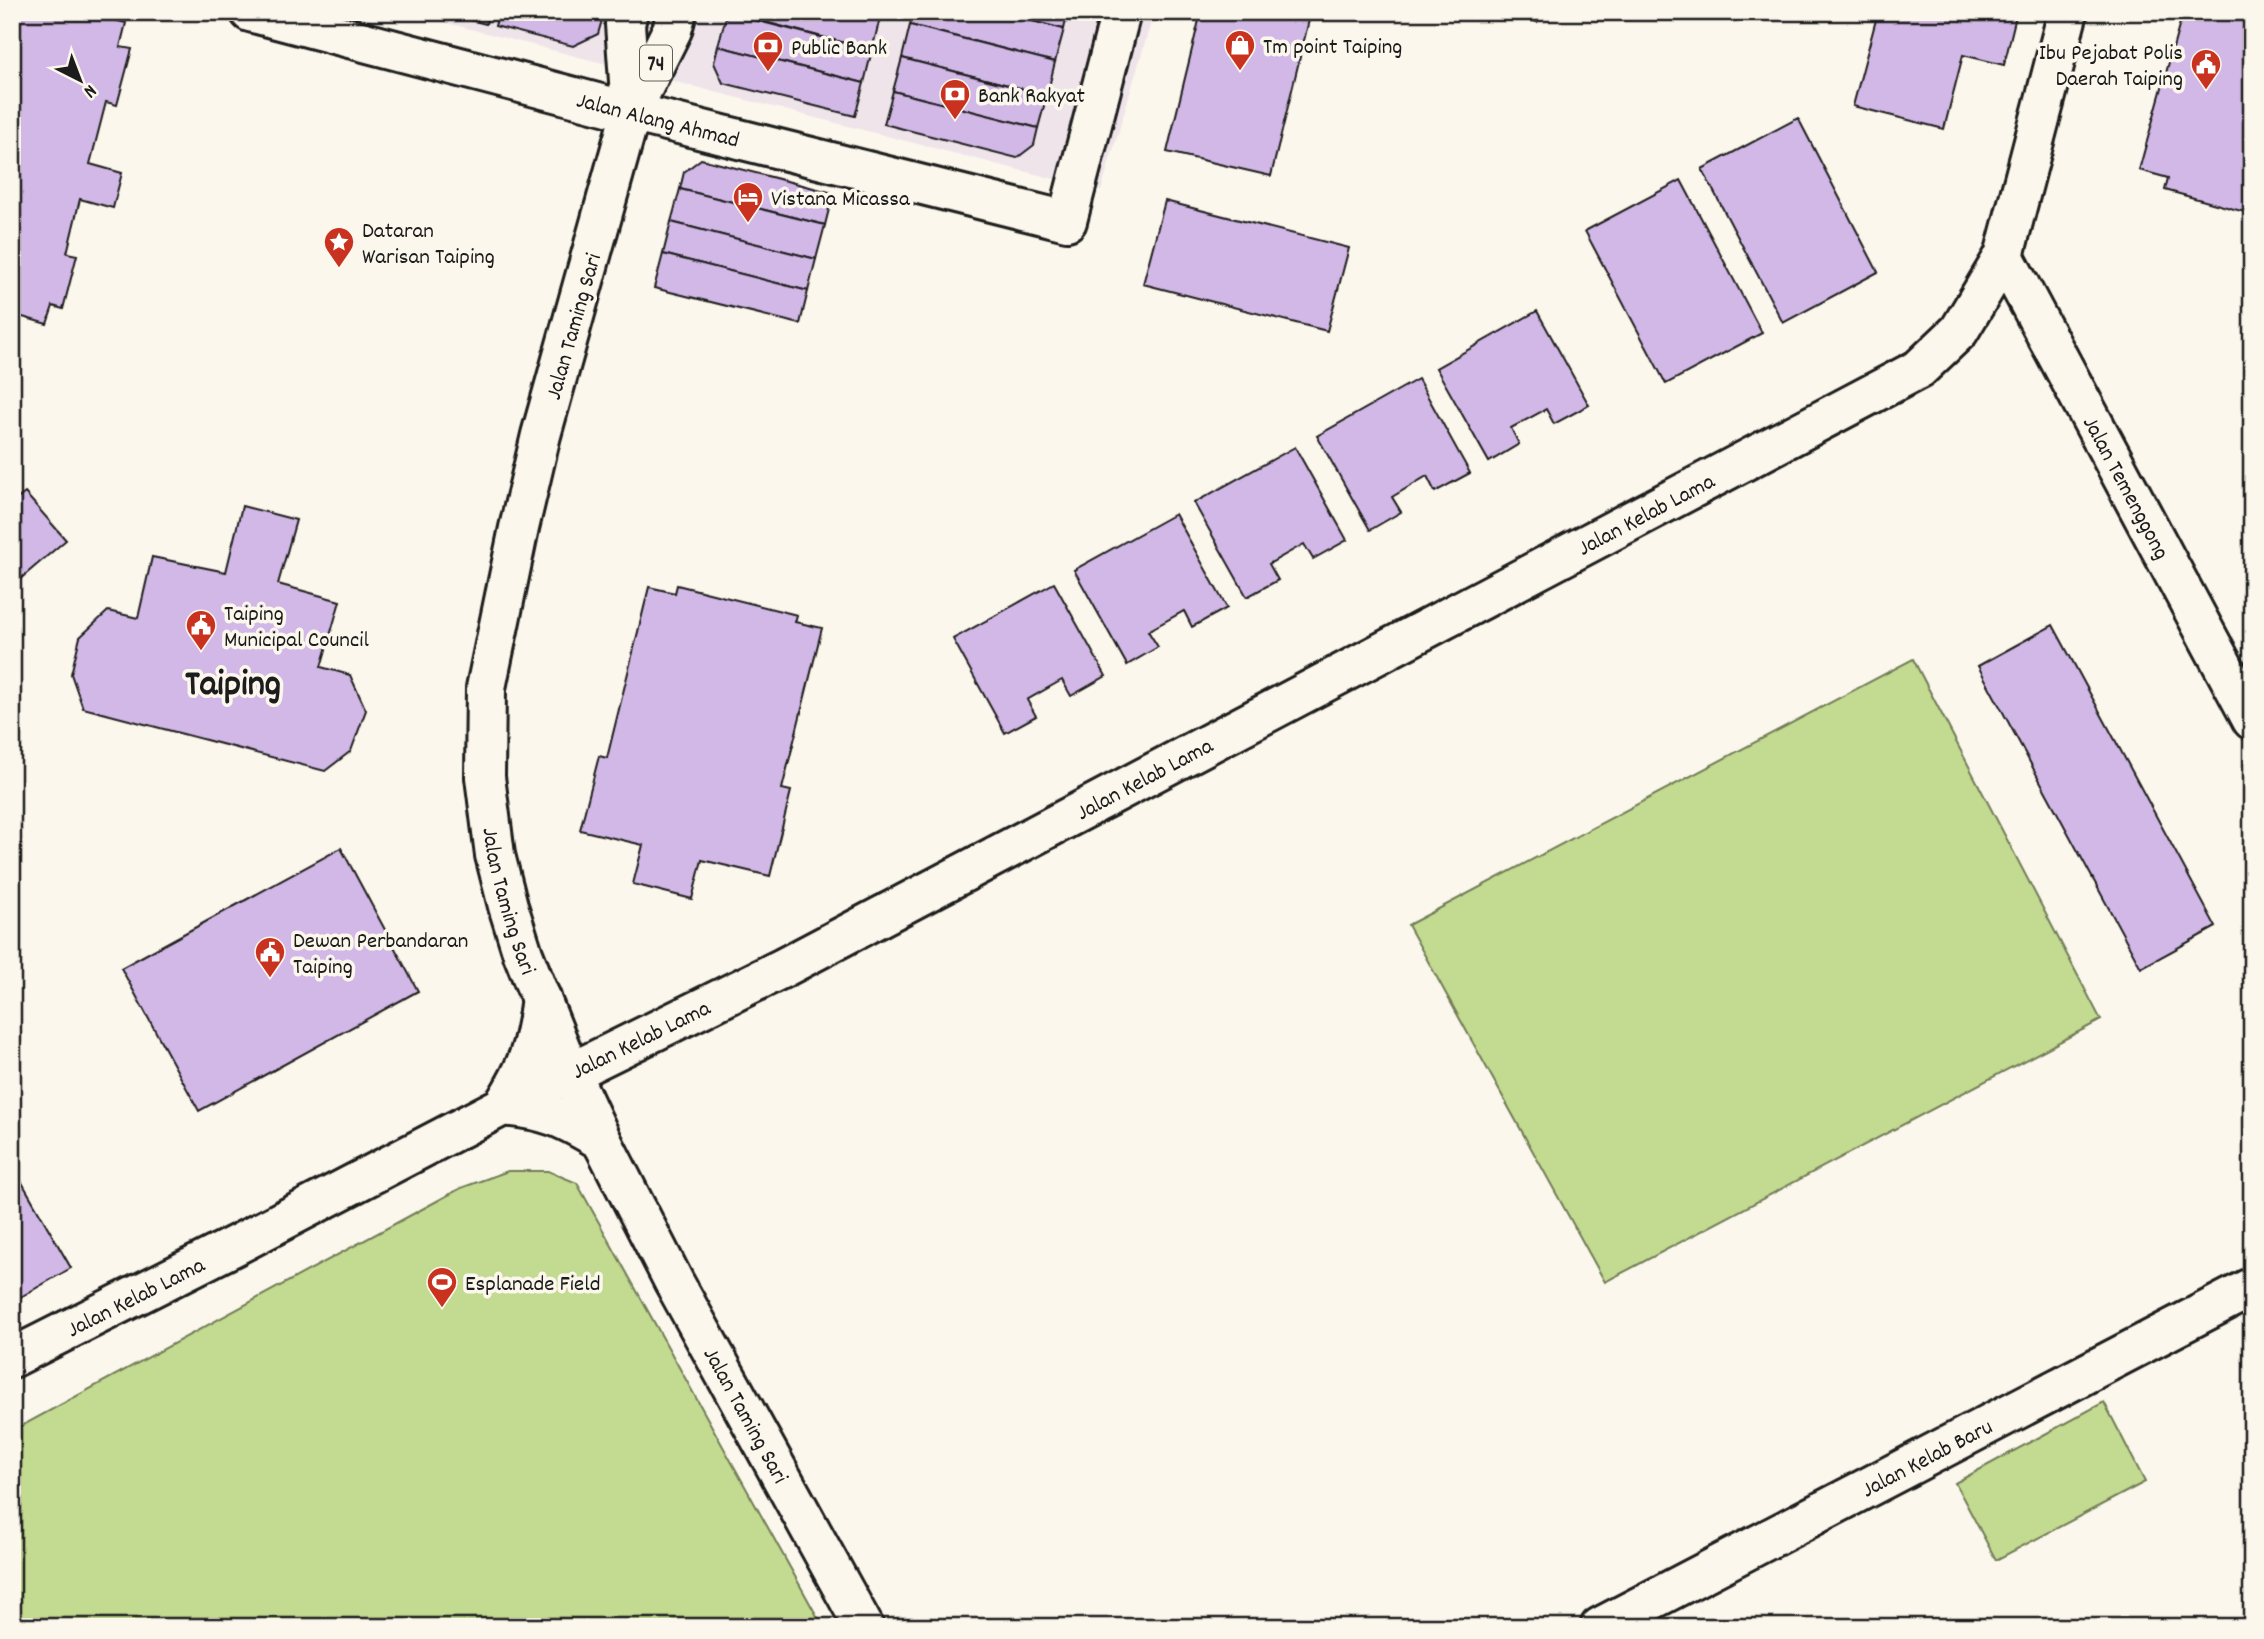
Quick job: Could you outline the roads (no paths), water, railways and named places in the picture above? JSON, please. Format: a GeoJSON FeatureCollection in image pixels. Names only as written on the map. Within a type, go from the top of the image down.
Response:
{"type":"FeatureCollection","features":[{"type":"Feature","properties":{"kind":"street","name":"Jalan Alang Ahmad"},"geometry":{"type":"LineString","coordinates":[[250,12],[301,19],[631,112],[1067,221],[1121,12]]}},
{"type":"Feature","properties":{"kind":"street","name":"Jalan Taming Sari"},"geometry":{"type":"LineString","coordinates":[[628,12],[625,24],[631,112]]}},
{"type":"Feature","properties":{"kind":"street","name":"Jalan Taming Sari"},"geometry":{"type":"LineString","coordinates":[[677,12],[673,30],[631,112],[541,435],[486,688],[485,777],[495,855],[508,906],[523,954],[570,1072],[674,1282],[864,1627]]}},
{"type":"Feature","properties":{"kind":"street","name":"Jalan Kelab Lama"},"geometry":{"type":"LineString","coordinates":[[12,1358],[503,1105],[783,968],[1919,369],[1959,331],[2004,256],[2068,12]]}},
{"type":"Feature","properties":{"kind":"street","name":"Jalan Temenggong"},"geometry":{"type":"LineString","coordinates":[[2004,256],[2252,720]]}},
{"type":"Feature","properties":{"kind":"street"},"geometry":{"type":"LineString","coordinates":[[541,998],[536,1036],[528,1061],[503,1105],[534,1108],[550,1113],[602,1141]]}},
{"type":"Feature","properties":{"kind":"street","name":"Jalan Kelab Baru"},"geometry":{"type":"LineString","coordinates":[[1600,1627],[2252,1287]]}},
{"type":"Feature","properties":{"kind":"place","name":"Tm point Taiping"},"geometry":{"type":"Point","coordinates":[1240,72]}},
{"type":"Feature","properties":{"kind":"place","name":"Public Bank"},"geometry":{"type":"Point","coordinates":[768,73]}},
{"type":"Feature","properties":{"kind":"place","name":"Ibu Pejabat Polis Daerah Taiping"},"geometry":{"type":"Point","coordinates":[2206,91]}},
{"type":"Feature","properties":{"kind":"place","name":"Bank Rakyat"},"geometry":{"type":"Point","coordinates":[955,121]}},
{"type":"Feature","properties":{"kind":"place","name":"Vistana Micassa"},"geometry":{"type":"Point","coordinates":[748,224]}},
{"type":"Feature","properties":{"kind":"place","name":"Dataran Warisan Taiping"},"geometry":{"type":"Point","coordinates":[339,269]}},
{"type":"Feature","properties":{"kind":"place","name":"Taiping Municipal Council"},"geometry":{"type":"Point","coordinates":[201,652]}},
{"type":"Feature","properties":{"kind":"place","name":"Dewan Perbandaran Taiping"},"geometry":{"type":"Point","coordinates":[270,979]}},
{"type":"Feature","properties":{"kind":"place","name":"Esplanade Field"},"geometry":{"type":"Point","coordinates":[442,1309]}},
{"type":"Feature","properties":{"kind":"district","name":"Taiping"},"geometry":{"type":"Point","coordinates":[233,681]}}]}
